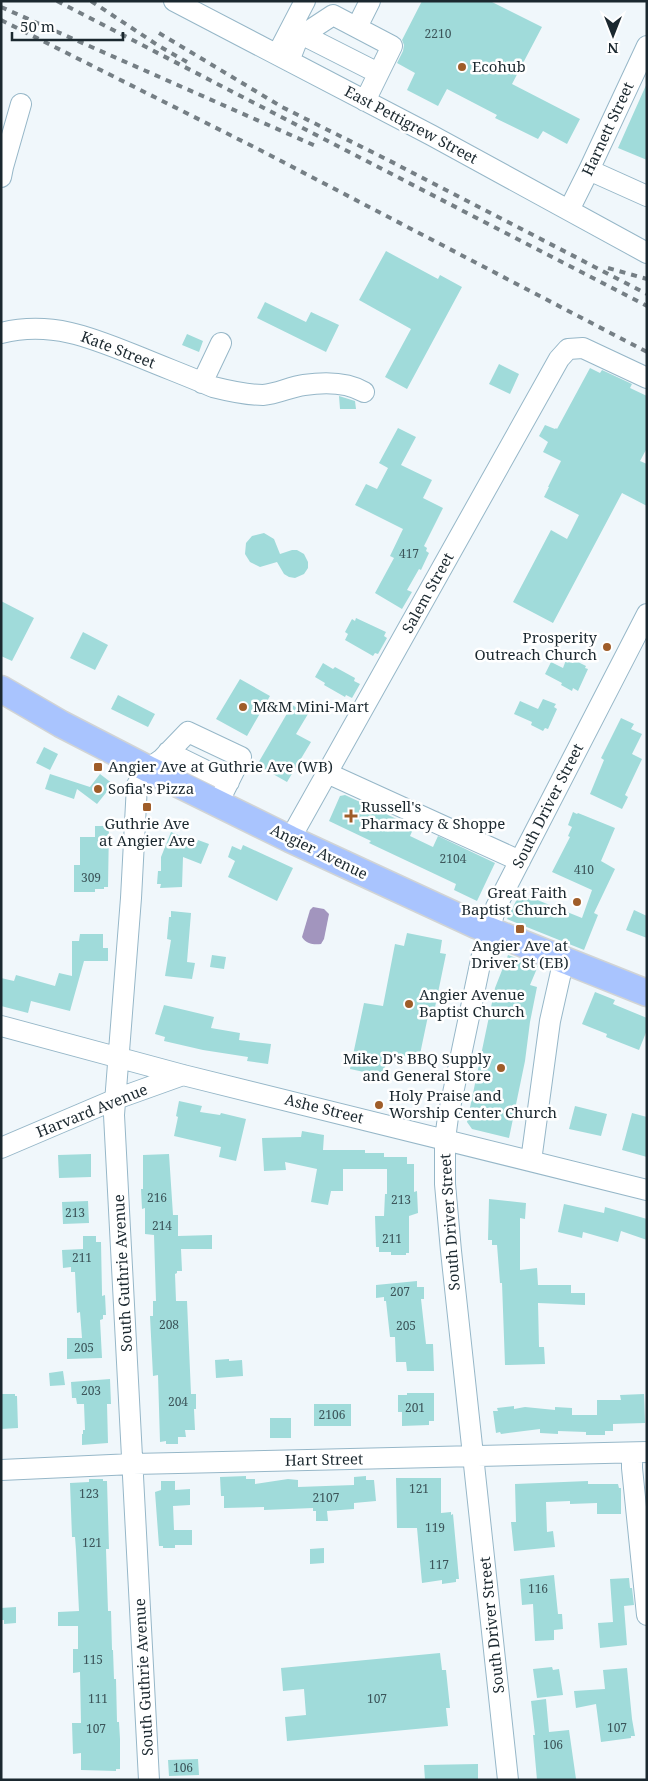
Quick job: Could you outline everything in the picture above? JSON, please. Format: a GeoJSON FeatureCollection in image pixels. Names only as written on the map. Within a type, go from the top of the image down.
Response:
{"type":"FeatureCollection","features":[{"type":"Feature","properties":{"kind":"main road","name":"Angier Avenue"},"geometry":{"type":"LineString","coordinates":[[1,689],[61,724],[148,769],[223,792],[290,838],[488,930],[647,993]]}},
{"type":"Feature","properties":{"kind":"street","name":"East Pettigrew Street"},"geometry":{"type":"LineString","coordinates":[[174,1],[198,7],[283,58],[365,100],[647,253]]}},
{"type":"Feature","properties":{"kind":"street"},"geometry":{"type":"LineString","coordinates":[[283,58],[305,1]]}},
{"type":"Feature","properties":{"kind":"street"},"geometry":{"type":"LineString","coordinates":[[357,27],[370,1]]}},
{"type":"Feature","properties":{"kind":"street"},"geometry":{"type":"LineString","coordinates":[[283,58],[298,38],[333,15],[357,27],[392,46],[365,100]]}},
{"type":"Feature","properties":{"kind":"street"},"geometry":{"type":"LineString","coordinates":[[303,35],[378,73]]}},
{"type":"Feature","properties":{"kind":"street","name":"Harnett Street"},"geometry":{"type":"LineString","coordinates":[[569,210],[647,46]]}},
{"type":"Feature","properties":{"kind":"street"},"geometry":{"type":"LineString","coordinates":[[1,177],[21,104]]}},
{"type":"Feature","properties":{"kind":"street"},"geometry":{"type":"LineString","coordinates":[[589,170],[647,196]]}},
{"type":"Feature","properties":{"kind":"street","name":"Kate Street"},"geometry":{"type":"LineString","coordinates":[[1,333],[30,328],[64,330],[102,341],[202,383],[232,392],[264,395],[304,385],[328,383],[355,386],[364,392]]}},
{"type":"Feature","properties":{"kind":"street"},"geometry":{"type":"LineString","coordinates":[[202,383],[221,343]]}},
{"type":"Feature","properties":{"kind":"street","name":"Salem Street"},"geometry":{"type":"LineString","coordinates":[[290,838],[559,360],[568,349],[583,348],[647,378]]}},
{"type":"Feature","properties":{"kind":"street","name":"South Driver Street"},"geometry":{"type":"LineString","coordinates":[[508,1780],[451,1252],[445,1184],[445,1139],[462,1045],[488,930],[496,907],[647,614]]}},
{"type":"Feature","properties":{"kind":"street"},"geometry":{"type":"LineString","coordinates":[[148,769],[188,732],[241,757],[223,792],[168,752]]}},
{"type":"Feature","properties":{"kind":"street","name":"South Guthrie Avenue"},"geometry":{"type":"LineString","coordinates":[[148,769],[137,785],[120,1058],[114,1115],[149,1780]]}},
{"type":"Feature","properties":{"kind":"street"},"geometry":{"type":"LineString","coordinates":[[327,773],[520,861]]}},
{"type":"Feature","properties":{"kind":"street"},"geometry":{"type":"LineString","coordinates":[[531,1160],[550,1021],[561,972],[567,960]]}},
{"type":"Feature","properties":{"kind":"street","name":"Ashe Street"},"geometry":{"type":"LineString","coordinates":[[1,1026],[120,1058],[647,1190]]}},
{"type":"Feature","properties":{"kind":"street","name":"Harvard Avenue"},"geometry":{"type":"LineString","coordinates":[[1,1148],[184,1074]]}},
{"type":"Feature","properties":{"kind":"street"},"geometry":{"type":"LineString","coordinates":[[639,1453],[632,1468],[647,1615]]}},
{"type":"Feature","properties":{"kind":"street","name":"Hart Street"},"geometry":{"type":"LineString","coordinates":[[1,1470],[133,1464],[639,1453]]}},
{"type":"Feature","properties":{"kind":"shaded area"},"geometry":{"type":"Polygon","coordinates":[[[313,907],[324,909],[329,914],[324,939],[321,944],[310,944],[302,937],[310,910],[313,907]]]}},
{"type":"Feature","properties":{"kind":"building","name":"Ecohub"},"geometry":{"type":"Polygon","coordinates":[[[422,1],[490,1],[542,27],[512,84],[580,119],[567,144],[543,131],[538,139],[495,118],[497,115],[447,89],[438,106],[407,90],[415,73],[397,63],[403,51],[404,45],[402,40],[422,1]]]}},
{"type":"Feature","properties":{"kind":"building"},"geometry":{"type":"Polygon","coordinates":[[[647,83],[647,160],[618,148],[647,83]]]}},
{"type":"Feature","properties":{"kind":"building"},"geometry":{"type":"Polygon","coordinates":[[[386,251],[438,279],[440,275],[462,287],[407,389],[385,377],[411,329],[359,300],[386,251]]]}},
{"type":"Feature","properties":{"kind":"building"},"geometry":{"type":"Polygon","coordinates":[[[265,302],[306,322],[311,312],[339,325],[326,352],[257,318],[265,302]]]}},
{"type":"Feature","properties":{"kind":"building"},"geometry":{"type":"Polygon","coordinates":[[[187,334],[203,341],[199,352],[182,345],[187,334]]]}},
{"type":"Feature","properties":{"kind":"building"},"geometry":{"type":"Polygon","coordinates":[[[499,364],[519,374],[510,394],[489,384],[499,364]]]}},
{"type":"Feature","properties":{"kind":"building"},"geometry":{"type":"Polygon","coordinates":[[[590,368],[600,373],[602,370],[632,384],[630,388],[647,396],[647,448],[640,461],[647,464],[647,506],[622,493],[553,623],[513,602],[551,530],[567,539],[579,515],[544,497],[561,461],[543,452],[548,442],[539,436],[545,425],[557,429],[590,368]]]}},
{"type":"Feature","properties":{"kind":"building"},"geometry":{"type":"Polygon","coordinates":[[[339,396],[355,401],[356,409],[340,409],[339,396]]]}},
{"type":"Feature","properties":{"kind":"building"},"geometry":{"type":"Polygon","coordinates":[[[398,428],[416,437],[401,465],[432,480],[423,498],[443,508],[424,546],[429,553],[421,570],[419,569],[407,590],[412,592],[402,609],[375,593],[394,558],[390,556],[403,529],[355,505],[366,484],[377,489],[388,468],[379,463],[398,428]]]}},
{"type":"Feature","properties":{"kind":"building"},"geometry":{"type":"Polygon","coordinates":[[[264,533],[274,539],[280,554],[297,550],[304,554],[308,562],[308,568],[304,574],[295,578],[289,577],[284,574],[277,562],[260,567],[250,562],[245,554],[246,543],[252,536],[264,533]]]}},
{"type":"Feature","properties":{"kind":"building"},"geometry":{"type":"Polygon","coordinates":[[[1,601],[34,618],[12,661],[1,656],[1,601]]]}},
{"type":"Feature","properties":{"kind":"building"},"geometry":{"type":"Polygon","coordinates":[[[356,618],[386,632],[384,636],[387,638],[378,654],[375,653],[373,656],[345,640],[348,634],[345,632],[352,619],[355,621],[356,618]]]}},
{"type":"Feature","properties":{"kind":"building"},"geometry":{"type":"Polygon","coordinates":[[[83,632],[108,645],[95,670],[70,658],[83,632]]]}},
{"type":"Feature","properties":{"kind":"building"},"geometry":{"type":"Polygon","coordinates":[[[566,660],[573,663],[574,660],[588,669],[578,691],[573,688],[572,691],[545,674],[551,662],[563,668],[566,660]]]}},
{"type":"Feature","properties":{"kind":"building"},"geometry":{"type":"Polygon","coordinates":[[[323,663],[355,678],[354,681],[360,684],[352,698],[346,695],[345,697],[324,685],[325,683],[315,677],[323,663]]]}},
{"type":"Feature","properties":{"kind":"building","name":"M&M Mini-Mart"},"geometry":{"type":"Polygon","coordinates":[[[240,679],[270,696],[247,736],[216,719],[240,679]]]}},
{"type":"Feature","properties":{"kind":"building"},"geometry":{"type":"Polygon","coordinates":[[[118,695],[155,714],[148,727],[111,709],[118,695]]]}},
{"type":"Feature","properties":{"kind":"building"},"geometry":{"type":"Polygon","coordinates":[[[543,699],[556,704],[554,707],[557,709],[548,729],[545,728],[543,731],[531,725],[532,722],[514,714],[520,701],[538,709],[543,699]]]}},
{"type":"Feature","properties":{"kind":"building"},"geometry":{"type":"Polygon","coordinates":[[[292,705],[308,714],[296,734],[311,742],[287,782],[257,765],[292,705]]]}},
{"type":"Feature","properties":{"kind":"building"},"geometry":{"type":"Polygon","coordinates":[[[621,718],[634,724],[631,729],[642,734],[632,754],[642,759],[625,795],[628,797],[622,809],[590,794],[604,760],[601,758],[621,718]]]}},
{"type":"Feature","properties":{"kind":"building"},"geometry":{"type":"Polygon","coordinates":[[[44,747],[58,754],[50,770],[36,763],[44,747]]]}},
{"type":"Feature","properties":{"kind":"building"},"geometry":{"type":"Polygon","coordinates":[[[50,774],[90,787],[100,774],[113,784],[97,804],[77,789],[74,799],[45,789],[50,774]]]}},
{"type":"Feature","properties":{"kind":"building"},"geometry":{"type":"Polygon","coordinates":[[[345,795],[414,827],[410,836],[433,847],[438,836],[495,863],[477,901],[454,890],[456,884],[369,843],[371,841],[329,821],[340,796],[345,795]]]}},
{"type":"Feature","properties":{"kind":"building"},"geometry":{"type":"Polygon","coordinates":[[[573,812],[615,828],[601,861],[615,869],[594,913],[598,915],[584,950],[507,919],[520,893],[582,918],[592,890],[552,872],[570,837],[568,836],[572,827],[568,825],[573,812]]]}},
{"type":"Feature","properties":{"kind":"building"},"geometry":{"type":"Polygon","coordinates":[[[95,826],[109,826],[108,887],[95,889],[95,892],[74,892],[74,865],[80,865],[80,837],[95,837],[95,826]]]}},
{"type":"Feature","properties":{"kind":"building"},"geometry":{"type":"Polygon","coordinates":[[[171,832],[197,843],[198,840],[209,844],[201,864],[183,857],[182,887],[160,888],[161,884],[157,884],[158,871],[161,871],[161,857],[171,832]]]}},
{"type":"Feature","properties":{"kind":"building"},"geometry":{"type":"Polygon","coordinates":[[[243,845],[293,868],[277,901],[228,877],[235,861],[228,857],[232,846],[241,850],[243,845]]]}},
{"type":"Feature","properties":{"kind":"building"},"geometry":{"type":"Polygon","coordinates":[[[634,910],[647,916],[647,938],[626,930],[634,910]]]}},
{"type":"Feature","properties":{"kind":"building"},"geometry":{"type":"Polygon","coordinates":[[[171,911],[191,913],[187,962],[195,963],[192,979],[165,976],[171,940],[167,939],[171,911]]]}},
{"type":"Feature","properties":{"kind":"building","name":"Angier Avenue Baptist Church"},"geometry":{"type":"Polygon","coordinates":[[[407,933],[442,940],[440,953],[446,954],[433,1017],[428,1016],[419,1059],[388,1053],[383,1076],[350,1069],[364,1003],[383,1006],[395,944],[404,946],[407,933]]]}},
{"type":"Feature","properties":{"kind":"building"},"geometry":{"type":"Polygon","coordinates":[[[80,934],[103,934],[103,948],[108,948],[108,961],[84,961],[70,1011],[31,1001],[28,1013],[1,1006],[1,978],[14,981],[16,975],[55,986],[59,973],[72,976],[72,941],[79,941],[80,934]]]}},
{"type":"Feature","properties":{"kind":"building"},"geometry":{"type":"Polygon","coordinates":[[[212,955],[226,957],[224,969],[210,967],[212,955]]]}},
{"type":"Feature","properties":{"kind":"building"},"geometry":{"type":"Polygon","coordinates":[[[508,955],[538,966],[530,985],[537,987],[525,1061],[509,1138],[472,1129],[467,1122],[495,988],[508,955]]]}},
{"type":"Feature","properties":{"kind":"building"},"geometry":{"type":"Polygon","coordinates":[[[595,992],[615,1000],[613,1004],[647,1018],[647,1030],[639,1050],[606,1037],[607,1034],[582,1024],[595,992]]]}},
{"type":"Feature","properties":{"kind":"building"},"geometry":{"type":"Polygon","coordinates":[[[164,1005],[214,1017],[211,1028],[240,1033],[239,1040],[271,1044],[268,1064],[247,1061],[248,1057],[203,1050],[164,1041],[165,1037],[155,1034],[164,1005]]]}},
{"type":"Feature","properties":{"kind":"building"},"geometry":{"type":"Polygon","coordinates":[[[179,1101],[202,1106],[200,1112],[220,1115],[221,1113],[246,1119],[236,1161],[219,1157],[221,1147],[174,1136],[179,1101]]]}},
{"type":"Feature","properties":{"kind":"building"},"geometry":{"type":"Polygon","coordinates":[[[575,1106],[607,1114],[601,1136],[569,1129],[575,1106]]]}},
{"type":"Feature","properties":{"kind":"building"},"geometry":{"type":"Polygon","coordinates":[[[632,1113],[647,1117],[647,1157],[622,1150],[632,1113]]]}},
{"type":"Feature","properties":{"kind":"building"},"geometry":{"type":"Polygon","coordinates":[[[302,1131],[324,1135],[323,1150],[365,1150],[365,1153],[384,1153],[384,1157],[407,1157],[407,1164],[414,1164],[414,1192],[417,1191],[418,1213],[409,1216],[409,1253],[406,1253],[406,1255],[391,1255],[391,1252],[379,1252],[379,1247],[376,1247],[375,1216],[384,1216],[385,1194],[387,1194],[387,1169],[343,1169],[343,1191],[331,1191],[328,1205],[311,1202],[317,1169],[285,1162],[286,1170],[264,1171],[262,1138],[301,1137],[302,1131]]]}},
{"type":"Feature","properties":{"kind":"building"},"geometry":{"type":"Polygon","coordinates":[[[91,1154],[91,1177],[59,1178],[58,1155],[91,1154]]]}},
{"type":"Feature","properties":{"kind":"building"},"geometry":{"type":"Polygon","coordinates":[[[169,1154],[173,1215],[178,1215],[178,1236],[212,1235],[212,1249],[181,1249],[182,1271],[177,1271],[175,1274],[176,1301],[187,1301],[191,1394],[196,1394],[196,1409],[194,1409],[195,1430],[185,1430],[186,1437],[178,1437],[178,1444],[166,1444],[166,1441],[160,1442],[158,1375],[153,1376],[150,1316],[153,1316],[153,1301],[156,1301],[154,1235],[145,1234],[145,1208],[142,1209],[141,1189],[143,1189],[143,1155],[169,1154]]]}},
{"type":"Feature","properties":{"kind":"building"},"geometry":{"type":"Polygon","coordinates":[[[489,1199],[526,1203],[525,1219],[520,1218],[520,1270],[537,1268],[538,1285],[571,1285],[571,1293],[585,1293],[585,1305],[538,1303],[539,1347],[544,1347],[545,1364],[505,1365],[502,1283],[500,1283],[497,1245],[492,1245],[492,1240],[488,1240],[489,1199]]]}},
{"type":"Feature","properties":{"kind":"building"},"geometry":{"type":"Polygon","coordinates":[[[88,1201],[89,1223],[63,1224],[62,1202],[88,1201]]]}},
{"type":"Feature","properties":{"kind":"building"},"geometry":{"type":"Polygon","coordinates":[[[564,1204],[604,1213],[605,1207],[647,1219],[647,1240],[621,1231],[618,1242],[583,1232],[582,1238],[558,1232],[564,1204]]]}},
{"type":"Feature","properties":{"kind":"building"},"geometry":{"type":"Polygon","coordinates":[[[83,1236],[96,1236],[96,1242],[101,1242],[102,1296],[105,1295],[106,1315],[103,1315],[103,1319],[100,1320],[102,1358],[67,1359],[67,1338],[82,1338],[80,1312],[77,1313],[75,1272],[71,1272],[71,1267],[63,1268],[62,1250],[83,1249],[83,1236]]]}},
{"type":"Feature","properties":{"kind":"building"},"geometry":{"type":"Polygon","coordinates":[[[417,1281],[417,1287],[424,1287],[424,1299],[421,1299],[426,1344],[433,1344],[434,1371],[407,1371],[406,1362],[396,1362],[395,1337],[390,1337],[386,1301],[384,1301],[384,1297],[376,1298],[376,1285],[417,1281]]]}},
{"type":"Feature","properties":{"kind":"building"},"geometry":{"type":"Polygon","coordinates":[[[229,1359],[229,1361],[242,1360],[243,1376],[216,1378],[215,1360],[229,1359]]]}},
{"type":"Feature","properties":{"kind":"building"},"geometry":{"type":"Polygon","coordinates":[[[63,1371],[65,1385],[50,1386],[49,1373],[63,1371]]]}},
{"type":"Feature","properties":{"kind":"building"},"geometry":{"type":"Polygon","coordinates":[[[110,1379],[111,1404],[107,1404],[108,1443],[82,1445],[82,1434],[83,1430],[85,1430],[84,1404],[77,1404],[76,1398],[72,1398],[71,1382],[110,1379]]]}},
{"type":"Feature","properties":{"kind":"building"},"geometry":{"type":"Polygon","coordinates":[[[407,1393],[434,1393],[434,1421],[429,1421],[429,1425],[402,1426],[402,1412],[398,1412],[398,1395],[407,1395],[407,1393]]]}},
{"type":"Feature","properties":{"kind":"building"},"geometry":{"type":"Polygon","coordinates":[[[1,1394],[15,1394],[17,1396],[18,1428],[1,1429],[1,1394]]]}},
{"type":"Feature","properties":{"kind":"building"},"geometry":{"type":"Polygon","coordinates":[[[644,1394],[645,1423],[613,1424],[613,1431],[605,1431],[605,1435],[586,1435],[586,1432],[558,1431],[558,1434],[540,1433],[540,1429],[496,1433],[493,1411],[498,1411],[497,1408],[514,1406],[514,1409],[525,1407],[555,1410],[555,1407],[572,1408],[572,1415],[597,1415],[597,1400],[621,1400],[620,1395],[644,1394]]]}},
{"type":"Feature","properties":{"kind":"building"},"geometry":{"type":"Polygon","coordinates":[[[314,1404],[351,1404],[351,1426],[314,1426],[314,1404]]]}},
{"type":"Feature","properties":{"kind":"building"},"geometry":{"type":"Polygon","coordinates":[[[270,1418],[291,1418],[291,1438],[270,1438],[270,1418]]]}},
{"type":"Feature","properties":{"kind":"building"},"geometry":{"type":"Polygon","coordinates":[[[246,1476],[246,1479],[255,1479],[255,1484],[288,1479],[298,1480],[298,1487],[354,1485],[354,1477],[366,1476],[366,1480],[374,1480],[376,1501],[354,1503],[354,1509],[327,1511],[328,1521],[316,1521],[316,1511],[313,1511],[313,1508],[264,1510],[264,1507],[224,1508],[224,1496],[221,1496],[220,1477],[246,1476]]]}},
{"type":"Feature","properties":{"kind":"building"},"geometry":{"type":"Polygon","coordinates":[[[396,1478],[441,1478],[441,1513],[451,1512],[451,1515],[453,1514],[459,1579],[456,1579],[456,1582],[442,1584],[442,1580],[422,1583],[417,1528],[397,1528],[396,1478]]]}},
{"type":"Feature","properties":{"kind":"building"},"geometry":{"type":"Polygon","coordinates":[[[89,1479],[103,1479],[103,1481],[107,1481],[109,1549],[106,1549],[108,1611],[111,1611],[117,1722],[119,1722],[120,1739],[120,1769],[116,1769],[116,1771],[81,1770],[81,1753],[73,1754],[72,1723],[81,1723],[80,1672],[73,1673],[73,1649],[78,1649],[78,1626],[58,1626],[58,1612],[79,1611],[75,1537],[72,1537],[70,1483],[89,1482],[89,1479]]]}},
{"type":"Feature","properties":{"kind":"building"},"geometry":{"type":"Polygon","coordinates":[[[161,1481],[175,1481],[175,1490],[190,1489],[190,1505],[173,1506],[174,1530],[192,1530],[192,1545],[175,1545],[175,1548],[159,1546],[155,1492],[161,1490],[161,1481]]]}},
{"type":"Feature","properties":{"kind":"building"},"geometry":{"type":"Polygon","coordinates":[[[588,1481],[588,1484],[618,1484],[619,1488],[621,1488],[621,1514],[597,1514],[597,1503],[570,1504],[570,1501],[546,1502],[547,1532],[553,1531],[555,1547],[514,1551],[511,1522],[516,1522],[515,1484],[588,1481]]]}},
{"type":"Feature","properties":{"kind":"building"},"geometry":{"type":"Polygon","coordinates":[[[324,1548],[324,1563],[310,1564],[310,1549],[324,1548]]]}},
{"type":"Feature","properties":{"kind":"building"},"geometry":{"type":"Polygon","coordinates":[[[554,1575],[558,1614],[562,1614],[563,1629],[554,1630],[554,1640],[535,1641],[533,1604],[522,1605],[520,1579],[554,1575]]]}},
{"type":"Feature","properties":{"kind":"building"},"geometry":{"type":"Polygon","coordinates":[[[629,1578],[634,1605],[624,1606],[627,1645],[600,1648],[598,1623],[613,1622],[610,1579],[629,1578]]]}},
{"type":"Feature","properties":{"kind":"building"},"geometry":{"type":"Polygon","coordinates":[[[16,1607],[16,1623],[4,1624],[4,1620],[1,1620],[1,1608],[16,1607]]]}},
{"type":"Feature","properties":{"kind":"building"},"geometry":{"type":"Polygon","coordinates":[[[440,1653],[442,1670],[446,1670],[450,1708],[446,1708],[448,1726],[287,1741],[285,1717],[306,1715],[304,1689],[283,1691],[281,1668],[440,1653]]]}},
{"type":"Feature","properties":{"kind":"building"},"geometry":{"type":"Polygon","coordinates":[[[552,1667],[553,1670],[559,1669],[563,1695],[537,1698],[533,1669],[552,1667]]]}},
{"type":"Feature","properties":{"kind":"building"},"geometry":{"type":"Polygon","coordinates":[[[627,1668],[635,1736],[601,1742],[596,1704],[576,1708],[574,1691],[605,1689],[603,1670],[627,1668]]]}},
{"type":"Feature","properties":{"kind":"building"},"geometry":{"type":"Polygon","coordinates":[[[546,1699],[549,1732],[569,1730],[576,1779],[537,1780],[531,1701],[546,1699]]]}},
{"type":"Feature","properties":{"kind":"building"},"geometry":{"type":"Polygon","coordinates":[[[198,1759],[199,1775],[169,1776],[168,1760],[198,1759]]]}},
{"type":"Feature","properties":{"kind":"building"},"geometry":{"type":"Polygon","coordinates":[[[478,1764],[478,1780],[425,1780],[424,1765],[478,1764]]]}},
{"type":"Feature","properties":{"kind":"railway"},"geometry":{"type":"LineString","coordinates":[[57,1],[647,306]]}},
{"type":"Feature","properties":{"kind":"railway"},"geometry":{"type":"LineString","coordinates":[[91,1],[159,46],[187,62]]}},
{"type":"Feature","properties":{"kind":"railway"},"geometry":{"type":"LineString","coordinates":[[1,7],[318,147]]}},
{"type":"Feature","properties":{"kind":"railway"},"geometry":{"type":"LineString","coordinates":[[1,20],[260,150],[647,352]]}},
{"type":"Feature","properties":{"kind":"railway"},"geometry":{"type":"LineString","coordinates":[[159,33],[282,107],[647,294]]}},
{"type":"Feature","properties":{"kind":"railway"},"geometry":{"type":"LineString","coordinates":[[608,268],[647,279]]}},
{"type":"Feature","properties":{"kind":"place","name":"Ecohub"},"geometry":{"type":"Point","coordinates":[462,67]}},
{"type":"Feature","properties":{"kind":"place","name":"Prosperity Outreach Church"},"geometry":{"type":"Point","coordinates":[607,647]}},
{"type":"Feature","properties":{"kind":"place","name":"M&M Mini-Mart"},"geometry":{"type":"Point","coordinates":[243,707]}},
{"type":"Feature","properties":{"kind":"place","name":"Angier Ave at Guthrie Ave (WB)"},"geometry":{"type":"Point","coordinates":[98,767]}},
{"type":"Feature","properties":{"kind":"place","name":"Sofia's Pizza"},"geometry":{"type":"Point","coordinates":[98,789]}},
{"type":"Feature","properties":{"kind":"place","name":"Guthrie Ave at Angier Ave"},"geometry":{"type":"Point","coordinates":[147,807]}},
{"type":"Feature","properties":{"kind":"place","name":"Russell's Pharmacy & Shoppe"},"geometry":{"type":"Point","coordinates":[351,816]}},
{"type":"Feature","properties":{"kind":"place","name":"Great Faith Baptist Church"},"geometry":{"type":"Point","coordinates":[577,902]}},
{"type":"Feature","properties":{"kind":"place","name":"Angier Ave at Driver St (EB)"},"geometry":{"type":"Point","coordinates":[520,929]}},
{"type":"Feature","properties":{"kind":"place","name":"Angier Avenue Baptist Church"},"geometry":{"type":"Point","coordinates":[409,1004]}},
{"type":"Feature","properties":{"kind":"place","name":"Mike D's BBQ Supply and General Store"},"geometry":{"type":"Point","coordinates":[501,1068]}},
{"type":"Feature","properties":{"kind":"place","name":"Holy Praise and Worship Center Church"},"geometry":{"type":"Point","coordinates":[379,1105]}}]}
